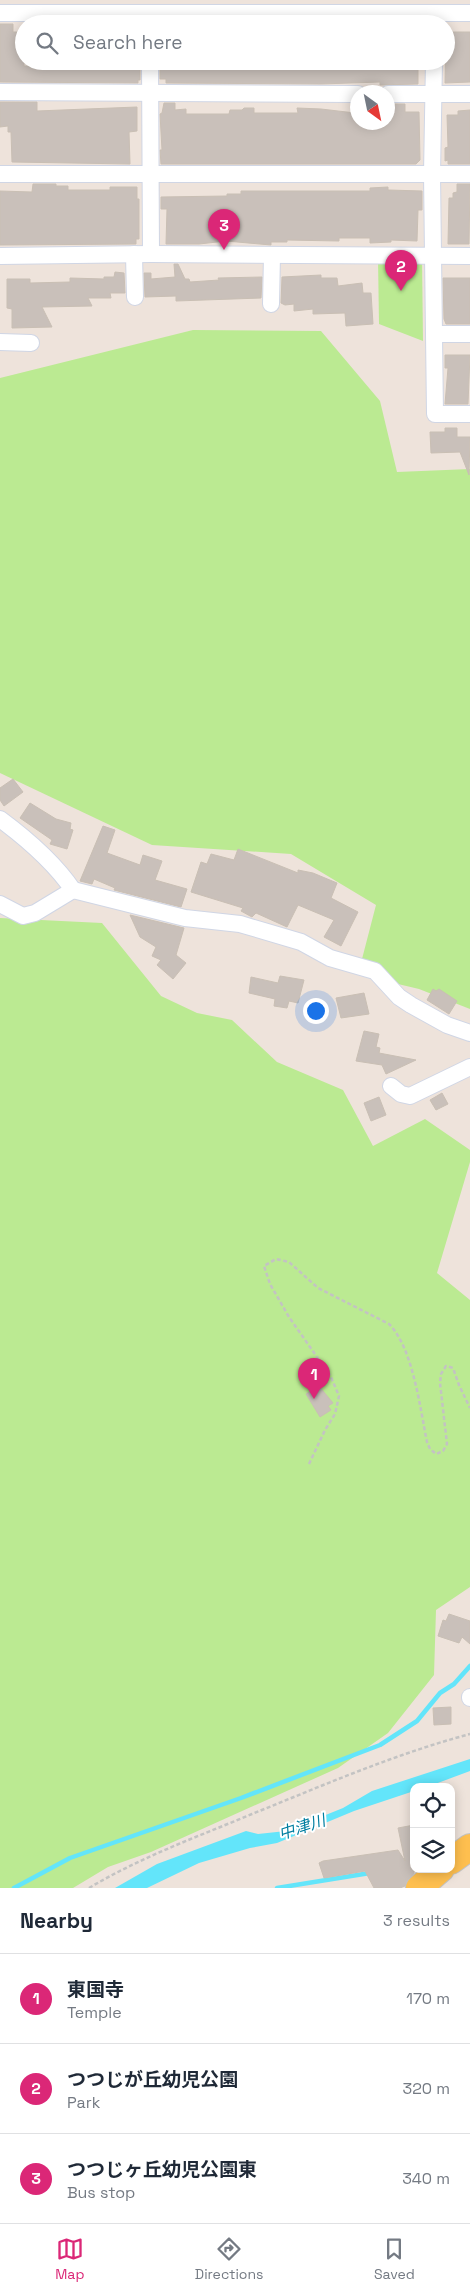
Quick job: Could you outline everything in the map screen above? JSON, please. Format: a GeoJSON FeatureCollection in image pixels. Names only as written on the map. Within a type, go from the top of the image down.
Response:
{"type":"FeatureCollection","features":[{"type":"Feature","properties":{"kind":"main road"},"geometry":{"type":"LineString","coordinates":[[455,1858],[470,1847]]}},
{"type":"Feature","properties":{"kind":"main road"},"geometry":{"type":"LineString","coordinates":[[420,1888],[437,1873]]}},
{"type":"Feature","properties":{"kind":"street"},"geometry":{"type":"LineString","coordinates":[[0,13],[470,13]]}},
{"type":"Feature","properties":{"kind":"street"},"geometry":{"type":"LineString","coordinates":[[150,70],[151,254]]}},
{"type":"Feature","properties":{"kind":"street"},"geometry":{"type":"LineString","coordinates":[[434,70],[432,174],[435,414],[470,414]]}},
{"type":"Feature","properties":{"kind":"street"},"geometry":{"type":"LineString","coordinates":[[0,92],[350,94]]}},
{"type":"Feature","properties":{"kind":"street"},"geometry":{"type":"LineString","coordinates":[[395,94],[470,94]]}},
{"type":"Feature","properties":{"kind":"street"},"geometry":{"type":"LineString","coordinates":[[0,174],[470,174]]}},
{"type":"Feature","properties":{"kind":"street"},"geometry":{"type":"LineString","coordinates":[[134,254],[136,297]]}},
{"type":"Feature","properties":{"kind":"street"},"geometry":{"type":"LineString","coordinates":[[0,256],[151,254],[470,256]]}},
{"type":"Feature","properties":{"kind":"street"},"geometry":{"type":"LineString","coordinates":[[271,304],[272,255]]}},
{"type":"Feature","properties":{"kind":"street"},"geometry":{"type":"LineString","coordinates":[[435,334],[470,334]]}},
{"type":"Feature","properties":{"kind":"street"},"geometry":{"type":"LineString","coordinates":[[0,342],[31,343]]}},
{"type":"Feature","properties":{"kind":"street"},"geometry":{"type":"LineString","coordinates":[[0,819],[45,857],[63,875],[73,890],[185,918],[240,924],[301,942],[330,958],[375,971],[399,996],[412,1005],[446,1025],[470,1033]]}},
{"type":"Feature","properties":{"kind":"street"},"geometry":{"type":"LineString","coordinates":[[0,904],[23,916],[35,913],[73,890]]}},
{"type":"Feature","properties":{"kind":"street"},"geometry":{"type":"LineString","coordinates":[[391,1086],[401,1094],[410,1096],[470,1067]]}},
{"type":"Feature","properties":{"kind":"path"},"geometry":{"type":"LineString","coordinates":[[309,1464],[335,1414],[339,1396],[330,1377],[289,1318],[270,1284],[264,1266],[276,1260],[289,1262],[318,1288],[389,1324],[395,1329],[411,1366],[427,1442],[430,1449],[436,1454],[443,1451],[447,1444],[440,1383],[441,1374],[446,1366],[453,1368],[470,1408]]}},
{"type":"Feature","properties":{"kind":"path"},"geometry":{"type":"LineString","coordinates":[[89,1888],[140,1859],[323,1784],[369,1766],[470,1734]]}},
{"type":"Feature","properties":{"kind":"green space"},"geometry":{"type":"Polygon","coordinates":[[[378,258],[422,258],[423,341],[379,324],[378,258]]]}},
{"type":"Feature","properties":{"kind":"green space"},"geometry":{"type":"Polygon","coordinates":[[[193,330],[321,331],[380,401],[397,472],[470,469],[470,1009],[419,989],[398,984],[362,959],[376,905],[291,854],[152,845],[0,773],[0,378],[193,330]]]}},
{"type":"Feature","properties":{"kind":"green space"},"geometry":{"type":"Polygon","coordinates":[[[0,918],[102,923],[161,996],[197,1013],[232,1020],[277,1062],[343,1090],[373,1146],[425,1119],[470,1150],[470,1162],[437,1273],[470,1300],[470,1587],[436,1610],[434,1675],[388,1733],[338,1768],[151,1852],[108,1867],[73,1888],[0,1888],[0,918]]]}},
{"type":"Feature","properties":{"kind":"water","name":"中津川"},"geometry":{"type":"Polygon","coordinates":[[[470,1759],[470,1771],[438,1783],[410,1783],[410,1792],[354,1811],[277,1843],[250,1848],[199,1863],[147,1888],[115,1888],[157,1864],[246,1831],[258,1834],[286,1831],[343,1808],[372,1791],[470,1759]]]}},
{"type":"Feature","properties":{"kind":"building"},"geometry":{"type":"Polygon","coordinates":[[[0,24],[13,24],[13,32],[15,32],[15,70],[140,70],[140,80],[138,80],[138,83],[0,82],[0,24]]]}},
{"type":"Feature","properties":{"kind":"building"},"geometry":{"type":"Polygon","coordinates":[[[455,32],[470,32],[470,82],[445,83],[445,70],[455,70],[455,32]]]}},
{"type":"Feature","properties":{"kind":"building"},"geometry":{"type":"Polygon","coordinates":[[[160,70],[418,70],[418,84],[380,85],[380,82],[321,84],[166,83],[166,79],[160,79],[160,70]]]}},
{"type":"Feature","properties":{"kind":"building"},"geometry":{"type":"Polygon","coordinates":[[[0,102],[37,102],[37,111],[137,107],[137,131],[129,132],[130,164],[12,162],[11,132],[8,132],[8,126],[0,127],[0,102]]]}},
{"type":"Feature","properties":{"kind":"building"},"geometry":{"type":"Polygon","coordinates":[[[164,103],[175,103],[175,110],[186,109],[186,114],[229,114],[230,110],[242,110],[244,108],[254,108],[254,113],[298,113],[297,108],[321,109],[350,112],[350,130],[395,130],[395,104],[405,104],[405,112],[419,112],[420,160],[416,164],[161,164],[160,114],[162,113],[164,103]]]}},
{"type":"Feature","properties":{"kind":"building"},"geometry":{"type":"Polygon","coordinates":[[[470,110],[470,164],[448,164],[448,160],[445,161],[445,148],[448,147],[447,115],[458,115],[458,111],[470,110]]]}},
{"type":"Feature","properties":{"kind":"building"},"geometry":{"type":"Polygon","coordinates":[[[33,184],[68,186],[68,190],[110,190],[110,187],[137,187],[137,199],[139,199],[139,239],[136,239],[136,244],[0,245],[0,191],[32,192],[33,184]]]}},
{"type":"Feature","properties":{"kind":"building"},"geometry":{"type":"Polygon","coordinates":[[[457,184],[470,184],[469,244],[448,244],[449,198],[453,198],[453,193],[457,192],[457,184]]]}},
{"type":"Feature","properties":{"kind":"building"},"geometry":{"type":"Polygon","coordinates":[[[388,187],[388,190],[422,191],[422,210],[418,210],[417,241],[391,240],[391,242],[370,243],[370,238],[339,238],[339,241],[287,240],[287,242],[271,242],[271,245],[226,241],[199,244],[166,244],[167,209],[161,209],[161,197],[227,196],[227,194],[241,194],[241,191],[370,191],[370,188],[388,187]]]}},
{"type":"Feature","properties":{"kind":"building"},"geometry":{"type":"Polygon","coordinates":[[[174,264],[178,264],[185,279],[189,279],[190,282],[219,280],[218,278],[262,277],[261,298],[176,301],[176,296],[145,297],[144,273],[151,273],[151,279],[175,277],[174,264]]]}},
{"type":"Feature","properties":{"kind":"building"},"geometry":{"type":"Polygon","coordinates":[[[115,272],[124,273],[125,293],[110,293],[111,298],[88,298],[92,306],[42,307],[52,327],[12,328],[12,309],[7,308],[7,279],[30,279],[30,283],[70,282],[70,278],[104,279],[104,277],[114,277],[115,272]]]}},
{"type":"Feature","properties":{"kind":"building"},"geometry":{"type":"Polygon","coordinates":[[[321,275],[321,278],[337,278],[338,286],[362,283],[363,293],[371,293],[373,324],[346,326],[345,313],[313,314],[313,309],[294,311],[294,304],[285,305],[281,303],[282,277],[321,275]]]}},
{"type":"Feature","properties":{"kind":"building"},"geometry":{"type":"Polygon","coordinates":[[[443,278],[470,278],[470,324],[446,324],[444,319],[443,278]]]}},
{"type":"Feature","properties":{"kind":"building"},"geometry":{"type":"Polygon","coordinates":[[[445,355],[470,355],[468,404],[445,404],[448,368],[445,368],[445,355]]]}},
{"type":"Feature","properties":{"kind":"building"},"geometry":{"type":"Polygon","coordinates":[[[445,428],[457,428],[457,437],[470,437],[469,475],[460,452],[431,453],[430,432],[445,432],[445,428]]]}},
{"type":"Feature","properties":{"kind":"building"},"geometry":{"type":"Polygon","coordinates":[[[13,779],[23,792],[4,806],[0,800],[0,788],[13,779]]]}},
{"type":"Feature","properties":{"kind":"building"},"geometry":{"type":"Polygon","coordinates":[[[30,803],[56,819],[71,823],[70,829],[73,830],[67,849],[50,844],[52,840],[20,818],[30,803]]]}},
{"type":"Feature","properties":{"kind":"building"},"geometry":{"type":"Polygon","coordinates":[[[103,826],[115,830],[107,853],[140,865],[143,855],[162,861],[155,880],[187,889],[181,907],[114,890],[115,888],[94,879],[92,884],[80,881],[103,826]]]}},
{"type":"Feature","properties":{"kind":"building"},"geometry":{"type":"Polygon","coordinates":[[[238,849],[298,873],[298,870],[313,873],[337,883],[331,898],[358,912],[341,946],[324,937],[334,920],[298,905],[287,927],[256,913],[252,917],[241,911],[243,908],[191,892],[201,862],[207,864],[211,854],[234,860],[238,849]]]}},
{"type":"Feature","properties":{"kind":"building"},"geometry":{"type":"Polygon","coordinates":[[[130,915],[184,928],[176,955],[186,963],[173,979],[157,965],[161,960],[152,956],[156,947],[140,937],[130,915]]]}},
{"type":"Feature","properties":{"kind":"building"},"geometry":{"type":"Polygon","coordinates":[[[280,976],[304,980],[298,1003],[289,1001],[287,1008],[274,1006],[275,999],[249,993],[251,977],[278,983],[280,976]]]}},
{"type":"Feature","properties":{"kind":"building"},"geometry":{"type":"Polygon","coordinates":[[[433,989],[436,991],[439,989],[457,1001],[449,1014],[427,1000],[433,989]]]}},
{"type":"Feature","properties":{"kind":"building"},"geometry":{"type":"Polygon","coordinates":[[[364,993],[369,1014],[341,1018],[336,998],[364,993]]]}},
{"type":"Feature","properties":{"kind":"building"},"geometry":{"type":"Polygon","coordinates":[[[364,1031],[379,1034],[376,1047],[380,1048],[379,1053],[416,1060],[386,1074],[382,1065],[356,1061],[364,1031]]]}},
{"type":"Feature","properties":{"kind":"building"},"geometry":{"type":"Polygon","coordinates":[[[442,1093],[448,1104],[436,1110],[430,1100],[442,1093]]]}},
{"type":"Feature","properties":{"kind":"building"},"geometry":{"type":"Polygon","coordinates":[[[379,1097],[386,1115],[371,1121],[364,1103],[379,1097]]]}},
{"type":"Feature","properties":{"kind":"building"},"geometry":{"type":"Polygon","coordinates":[[[319,1386],[333,1403],[328,1406],[331,1410],[320,1417],[306,1394],[319,1386]]]}},
{"type":"Feature","properties":{"kind":"building"},"geometry":{"type":"Polygon","coordinates":[[[449,1614],[470,1621],[470,1644],[462,1637],[459,1643],[438,1636],[443,1620],[446,1621],[449,1614]]]}},
{"type":"Feature","properties":{"kind":"building"},"geometry":{"type":"Polygon","coordinates":[[[451,1707],[451,1724],[434,1725],[433,1708],[451,1707]]]}},
{"type":"Feature","properties":{"kind":"building"},"geometry":{"type":"Polygon","coordinates":[[[410,1826],[410,1873],[414,1873],[405,1886],[400,1888],[374,1888],[365,1871],[324,1878],[319,1863],[323,1861],[398,1850],[405,1861],[398,1828],[410,1826]]]}},
{"type":"Feature","properties":{"kind":"waterway"},"geometry":{"type":"LineString","coordinates":[[14,1888],[70,1858],[241,1798],[380,1745],[417,1721],[440,1693],[454,1684],[470,1666]]}},
{"type":"Feature","properties":{"kind":"waterway"},"geometry":{"type":"LineString","coordinates":[[277,1888],[370,1873]]}},
{"type":"Feature","properties":{"kind":"place","name":"つつじヶ丘幼児公園東"},"geometry":{"type":"Point","coordinates":[224,250]}},
{"type":"Feature","properties":{"kind":"place","name":"つつじが丘幼児公園"},"geometry":{"type":"Point","coordinates":[401,291]}},
{"type":"Feature","properties":{"kind":"place","name":"東国寺"},"geometry":{"type":"Point","coordinates":[314,1399]}}]}
